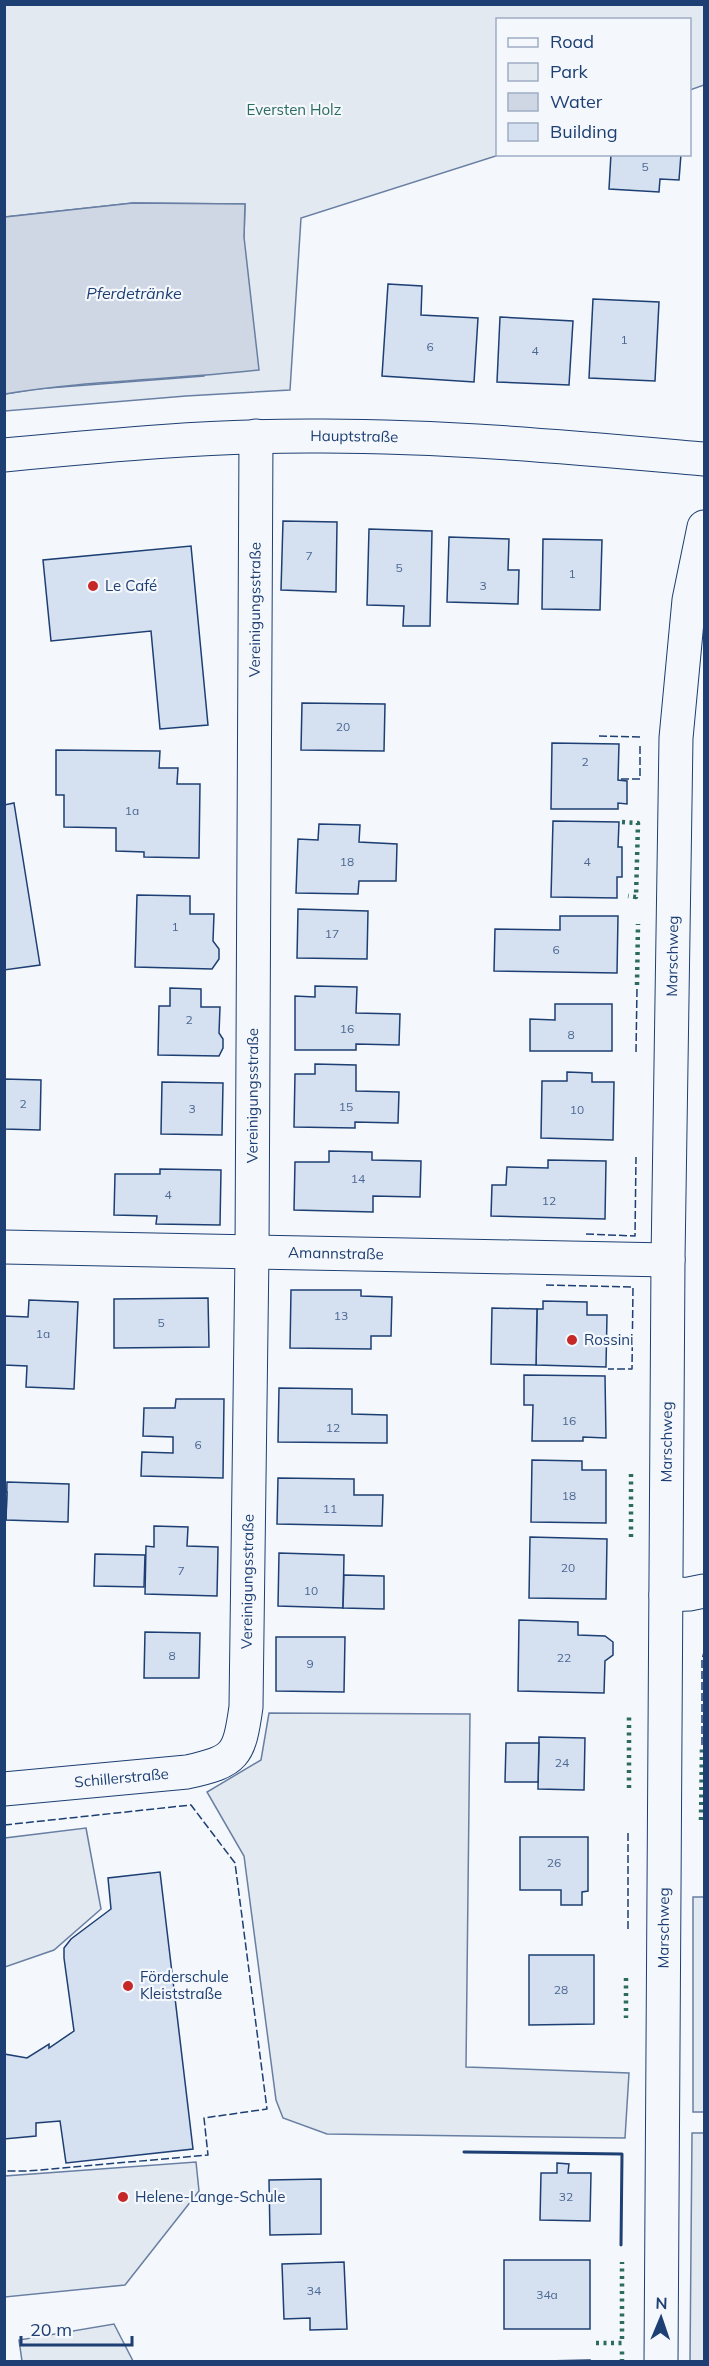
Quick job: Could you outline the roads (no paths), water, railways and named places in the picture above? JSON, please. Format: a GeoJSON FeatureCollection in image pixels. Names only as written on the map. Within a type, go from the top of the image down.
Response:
{"type":"FeatureCollection","features":[{"type":"Feature","properties":{"kind":"street","name":"Hauptstraße"},"geometry":{"type":"LineString","coordinates":[[4,455],[256,436],[324,436],[453,441],[705,459]]}},
{"type":"Feature","properties":{"kind":"street","name":"Vereinigungsstraße"},"geometry":{"type":"LineString","coordinates":[[234,1754],[242,1736],[246,1707],[252,1252],[256,436]]}},
{"type":"Feature","properties":{"kind":"street","name":"Marschweg"},"geometry":{"type":"LineString","coordinates":[[661,2361],[668,1260],[676,738],[689,600],[705,527]]}},
{"type":"Feature","properties":{"kind":"street","name":"Amannstraße"},"geometry":{"type":"LineString","coordinates":[[4,1247],[668,1260]]}},
{"type":"Feature","properties":{"kind":"street"},"geometry":{"type":"LineString","coordinates":[[666,1595],[705,1591]]}},
{"type":"Feature","properties":{"kind":"street","name":"Schillerstraße"},"geometry":{"type":"LineString","coordinates":[[4,1789],[187,1772],[214,1766],[234,1754]]}},
{"type":"Feature","properties":{"kind":"water","name":"Pferdetränke"},"geometry":{"type":"Polygon","coordinates":[[[133,203],[245,204],[244,237],[259,370],[36,389],[5,394],[5,217],[133,203]]]}},
{"type":"Feature","properties":{"kind":"place","name":"Le Café"},"geometry":{"type":"Point","coordinates":[93,586]}},
{"type":"Feature","properties":{"kind":"place","name":"Rossini"},"geometry":{"type":"Point","coordinates":[572,1340]}},
{"type":"Feature","properties":{"kind":"place","name":"Förderschule Kleiststraße"},"geometry":{"type":"Point","coordinates":[128,1986]}},
{"type":"Feature","properties":{"kind":"place","name":"Helene-Lange-Schule"},"geometry":{"type":"Point","coordinates":[123,2197]}},
{"type":"Feature","properties":{"kind":"park label","name":"Eversten Holz"},"geometry":{"type":"Point","coordinates":[294,110]}}]}
